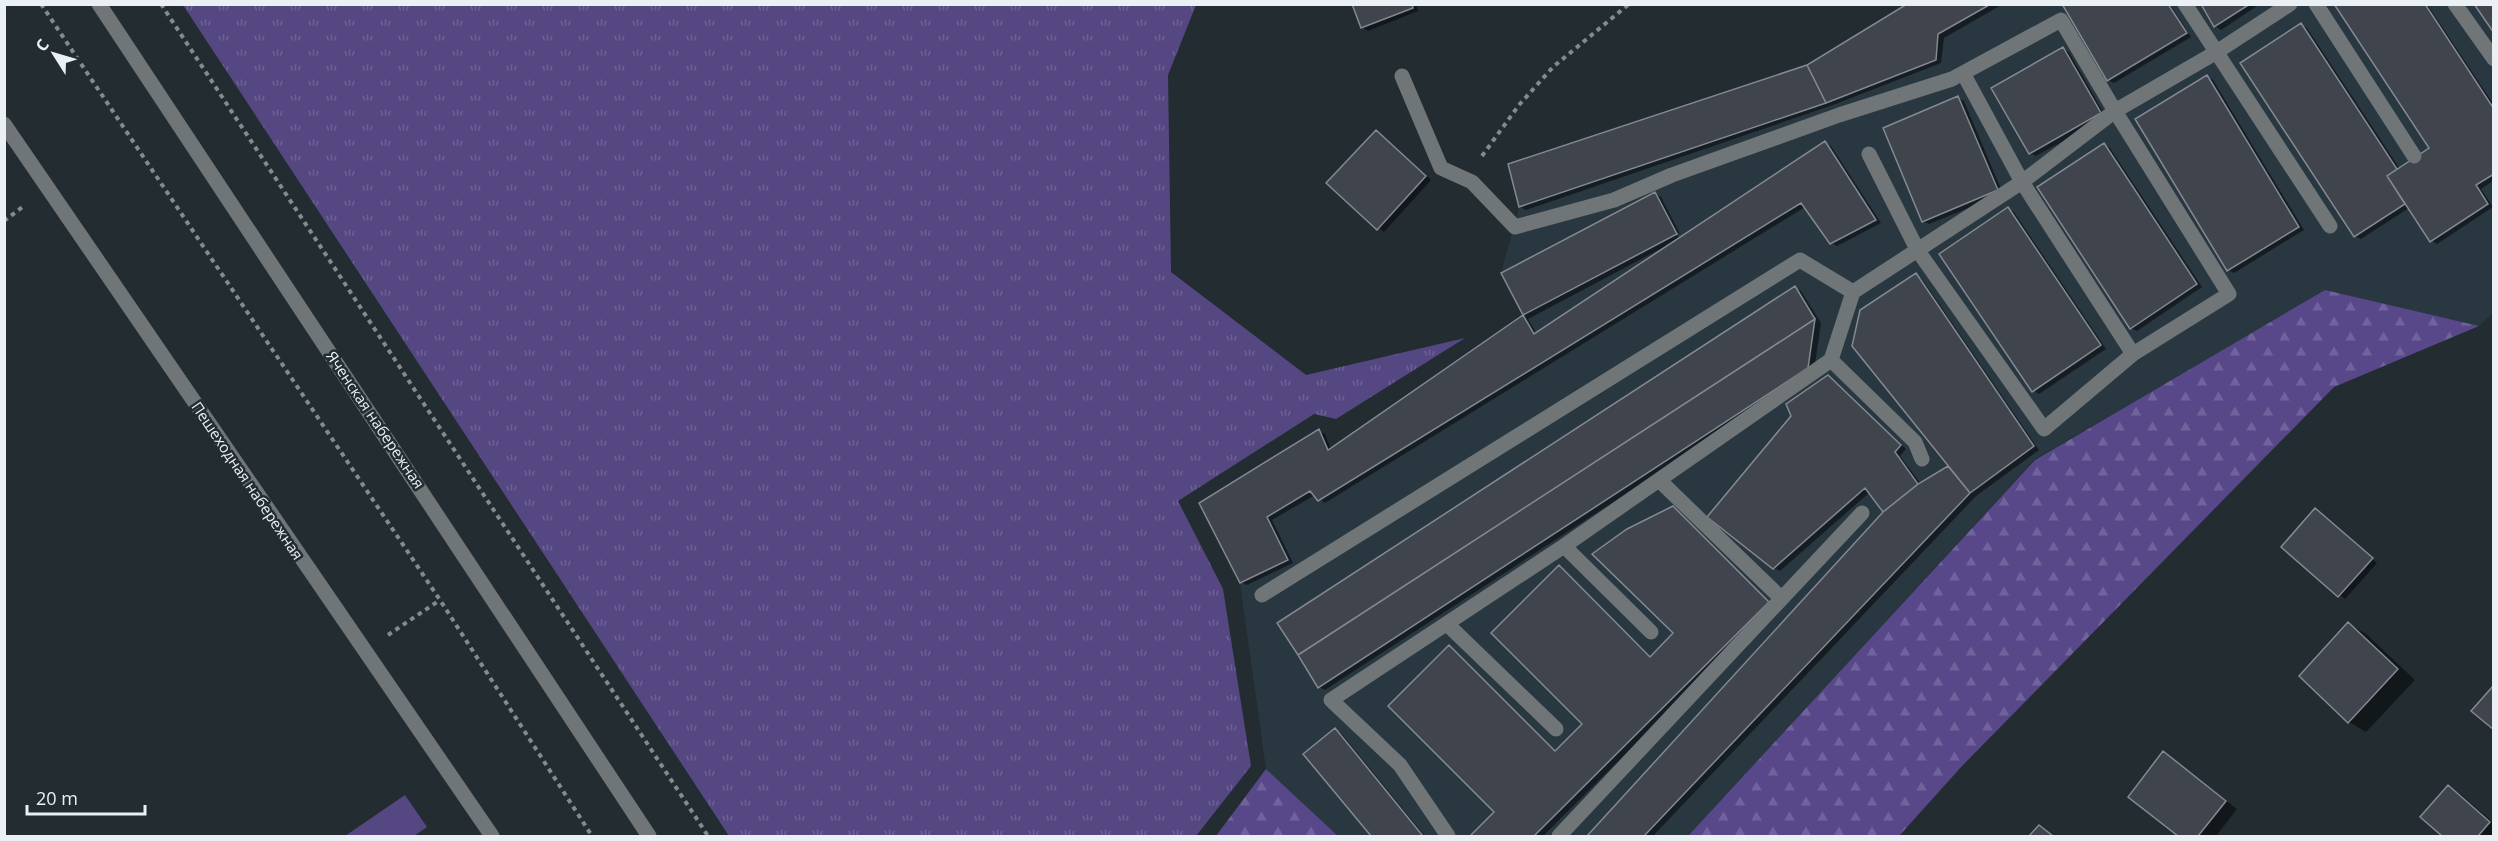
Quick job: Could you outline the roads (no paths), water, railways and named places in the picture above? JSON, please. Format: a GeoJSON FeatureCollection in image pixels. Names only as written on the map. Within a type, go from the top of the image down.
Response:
{"type":"FeatureCollection","features":[{"type":"Feature","properties":{"kind":"street","name":"Яченская набережная"},"geometry":{"type":"LineString","coordinates":[[99,4],[649,837]]}},
{"type":"Feature","properties":{"kind":"street"},"geometry":{"type":"LineString","coordinates":[[2185,4],[2330,226]]}},
{"type":"Feature","properties":{"kind":"street"},"geometry":{"type":"LineString","coordinates":[[1448,837],[1400,765],[1331,700],[1660,481],[1831,360],[1853,292],[2022,182],[2115,111],[2215,53],[2290,4]]}},
{"type":"Feature","properties":{"kind":"street"},"geometry":{"type":"LineString","coordinates":[[2316,4],[2414,156]]}},
{"type":"Feature","properties":{"kind":"street"},"geometry":{"type":"LineString","coordinates":[[2455,4],[2493,59]]}},
{"type":"Feature","properties":{"kind":"street"},"geometry":{"type":"LineString","coordinates":[[1402,76],[1441,168],[1472,182],[1515,227],[1614,200],[1706,163],[1839,115],[1952,79],[2061,20],[2229,294],[2133,354],[2044,429],[1918,251],[1869,154]]}},
{"type":"Feature","properties":{"kind":"street"},"geometry":{"type":"LineString","coordinates":[[1963,73],[2022,182],[2133,354]]}},
{"type":"Feature","properties":{"kind":"street","name":"Пешеходная набережная"},"geometry":{"type":"LineString","coordinates":[[4,124],[492,837]]}},
{"type":"Feature","properties":{"kind":"street"},"geometry":{"type":"LineString","coordinates":[[1262,595],[1800,261],[1853,292]]}},
{"type":"Feature","properties":{"kind":"street"},"geometry":{"type":"LineString","coordinates":[[1831,360],[1915,442],[1922,459]]}},
{"type":"Feature","properties":{"kind":"street"},"geometry":{"type":"LineString","coordinates":[[1660,481],[1781,598]]}},
{"type":"Feature","properties":{"kind":"street"},"geometry":{"type":"LineString","coordinates":[[1559,837],[1862,513]]}},
{"type":"Feature","properties":{"kind":"street"},"geometry":{"type":"LineString","coordinates":[[1564,546],[1651,632]]}},
{"type":"Feature","properties":{"kind":"street"},"geometry":{"type":"LineString","coordinates":[[1447,624],[1557,729]]}}]}
